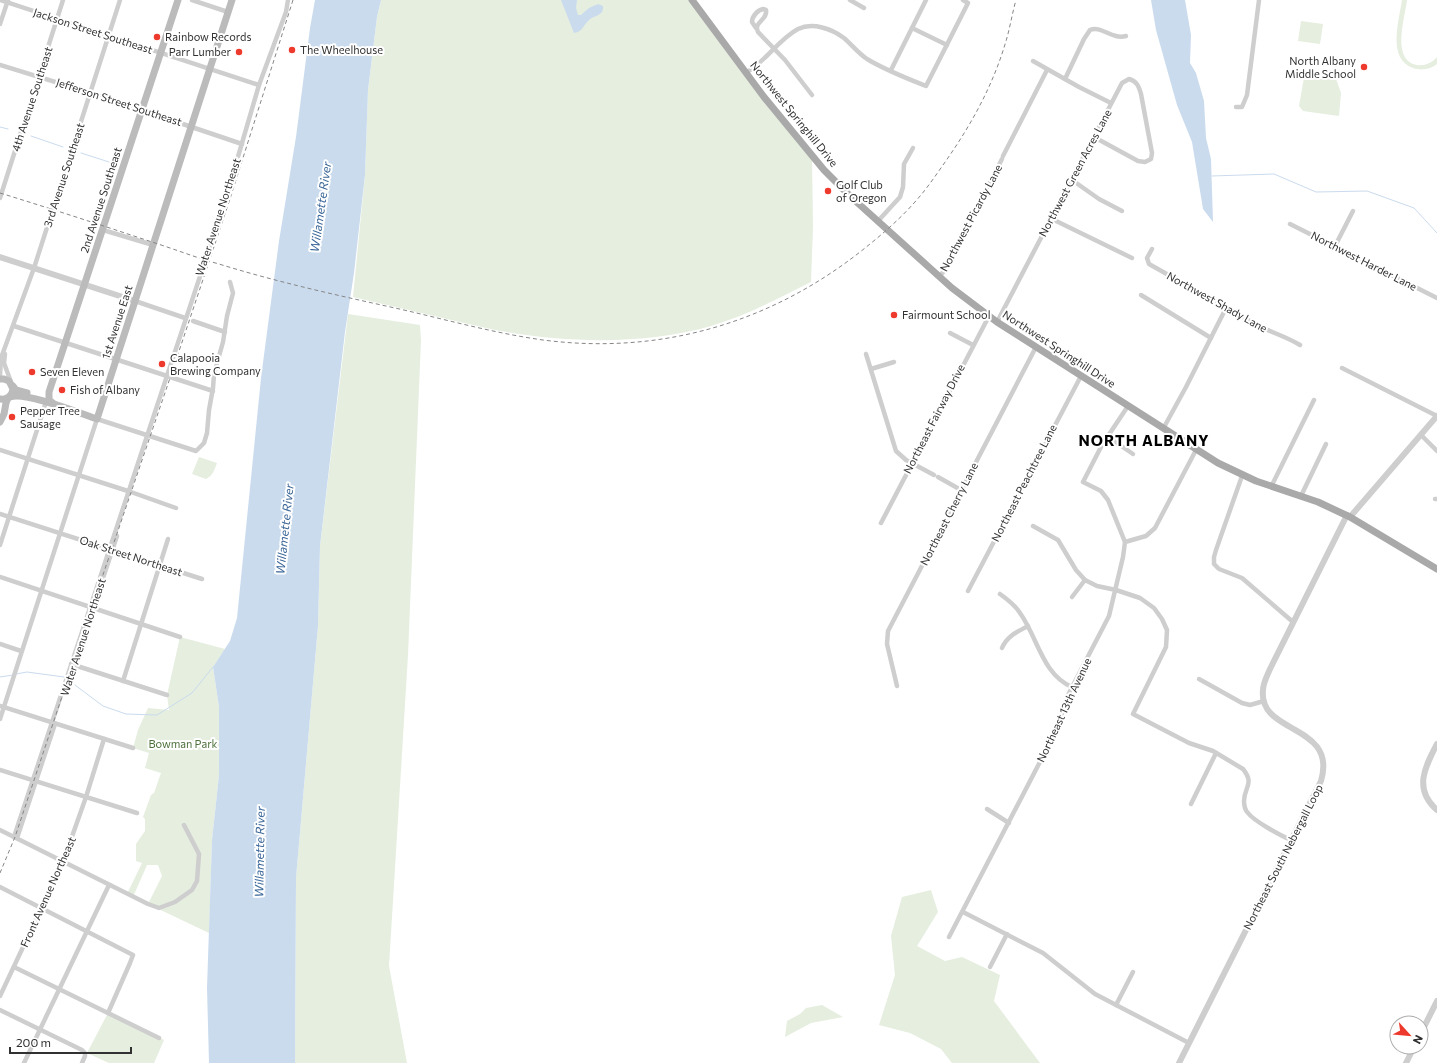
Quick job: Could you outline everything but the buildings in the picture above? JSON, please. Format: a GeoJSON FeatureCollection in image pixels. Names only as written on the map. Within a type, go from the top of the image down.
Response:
{"type":"FeatureCollection","features":[{"type":"Feature","properties":{"kind":"main road","name":"2nd Avenue Southeast"},"geometry":{"type":"LineString","coordinates":[[49,392],[178,0]]}},
{"type":"Feature","properties":{"kind":"main road","name":"1st Avenue East"},"geometry":{"type":"LineString","coordinates":[[97,418],[232,0]]}},
{"type":"Feature","properties":{"kind":"main road","name":"Northwest Springhill Drive"},"geometry":{"type":"LineString","coordinates":[[692,0],[729,51],[747,72],[764,97],[812,156],[850,196],[939,277],[969,302],[997,322],[1218,463],[1242,476],[1301,496],[1349,516],[1437,569]]}},
{"type":"Feature","properties":{"kind":"main road"},"geometry":{"type":"LineString","coordinates":[[0,378],[7,379],[16,390],[39,397],[44,397],[49,392]]}},
{"type":"Feature","properties":{"kind":"main road"},"geometry":{"type":"LineString","coordinates":[[1,420],[6,403],[13,392],[12,384]]}},
{"type":"Feature","properties":{"kind":"main road"},"geometry":{"type":"LineString","coordinates":[[49,392],[49,400],[55,405]]}},
{"type":"Feature","properties":{"kind":"main road"},"geometry":{"type":"LineString","coordinates":[[0,400],[18,395],[97,418]]}},
{"type":"Feature","properties":{"kind":"main road"},"geometry":{"type":"LineString","coordinates":[[0,404],[1,420]]}},
{"type":"Feature","properties":{"kind":"street","name":"Jackson Street Southeast"},"geometry":{"type":"LineString","coordinates":[[0,0],[8,1],[57,19],[259,85]]}},
{"type":"Feature","properties":{"kind":"street","name":"4th Avenue Southeast"},"geometry":{"type":"LineString","coordinates":[[0,198],[64,0]]}},
{"type":"Feature","properties":{"kind":"street","name":"3rd Avenue Southeast"},"geometry":{"type":"LineString","coordinates":[[0,378],[1,358],[34,268],[120,0]]}},
{"type":"Feature","properties":{"kind":"street"},"geometry":{"type":"LineString","coordinates":[[192,0],[228,12]]}},
{"type":"Feature","properties":{"kind":"street","name":"Water Avenue Northeast"},"geometry":{"type":"LineString","coordinates":[[16,837],[91,607],[144,455],[148,435],[166,377],[242,144],[259,85],[286,12],[288,0]]}},
{"type":"Feature","properties":{"kind":"street"},"geometry":{"type":"LineString","coordinates":[[850,0],[864,8]]}},
{"type":"Feature","properties":{"kind":"street"},"geometry":{"type":"LineString","coordinates":[[891,70],[926,0]]}},
{"type":"Feature","properties":{"kind":"street"},"geometry":{"type":"LineString","coordinates":[[747,72],[763,61],[774,48],[797,30],[803,27],[821,27],[833,31],[844,38],[868,59],[926,86],[968,3],[963,0]]}},
{"type":"Feature","properties":{"kind":"street"},"geometry":{"type":"LineString","coordinates":[[1236,107],[1243,106],[1247,95],[1259,0]]}},
{"type":"Feature","properties":{"kind":"street"},"geometry":{"type":"LineString","coordinates":[[0,24],[8,1]]}},
{"type":"Feature","properties":{"kind":"street"},"geometry":{"type":"LineString","coordinates":[[756,28],[785,60],[812,95]]}},
{"type":"Feature","properties":{"kind":"street"},"geometry":{"type":"LineString","coordinates":[[912,28],[947,45]]}},
{"type":"Feature","properties":{"kind":"street"},"geometry":{"type":"LineString","coordinates":[[1065,79],[1084,39],[1090,30],[1098,29],[1117,37],[1126,36]]}},
{"type":"Feature","properties":{"kind":"street","name":"Northwest Green Acres Lane"},"geometry":{"type":"LineString","coordinates":[[997,322],[1112,102],[1047,70],[1033,61]]}},
{"type":"Feature","properties":{"kind":"street","name":"Jefferson Street Southeast"},"geometry":{"type":"LineString","coordinates":[[0,65],[91,93],[242,144]]}},
{"type":"Feature","properties":{"kind":"street","name":"Northwest Picardy Lane"},"geometry":{"type":"LineString","coordinates":[[939,277],[951,258],[1047,70]]}},
{"type":"Feature","properties":{"kind":"street"},"geometry":{"type":"LineString","coordinates":[[1094,137],[1138,161],[1145,162],[1150,158],[1152,149],[1141,94],[1137,83],[1129,79],[1124,81],[1112,102]]}},
{"type":"Feature","properties":{"kind":"street"},"geometry":{"type":"LineString","coordinates":[[878,221],[900,197],[903,187],[904,164],[913,148]]}},
{"type":"Feature","properties":{"kind":"street"},"geometry":{"type":"LineString","coordinates":[[1072,180],[1099,199],[1122,211]]}},
{"type":"Feature","properties":{"kind":"street"},"geometry":{"type":"LineString","coordinates":[[1335,246],[1353,211]]}},
{"type":"Feature","properties":{"kind":"street"},"geometry":{"type":"LineString","coordinates":[[1052,219],[1132,258]]}},
{"type":"Feature","properties":{"kind":"street","name":"Northwest Harder Lane"},"geometry":{"type":"LineString","coordinates":[[1290,224],[1437,298]]}},
{"type":"Feature","properties":{"kind":"street"},"geometry":{"type":"LineString","coordinates":[[103,230],[153,245]]}},
{"type":"Feature","properties":{"kind":"street","name":"Northwest Shady Lane"},"geometry":{"type":"LineString","coordinates":[[1152,249],[1147,258],[1150,264],[1259,326],[1271,332],[1288,337],[1300,345]]}},
{"type":"Feature","properties":{"kind":"street"},"geometry":{"type":"LineString","coordinates":[[0,257],[185,318]]}},
{"type":"Feature","properties":{"kind":"street"},"geometry":{"type":"LineString","coordinates":[[97,418],[196,451],[202,446],[208,433],[209,410],[213,391],[214,374],[224,342],[227,316],[233,293],[230,282]]}},
{"type":"Feature","properties":{"kind":"street"},"geometry":{"type":"LineString","coordinates":[[1141,295],[1211,338]]}},
{"type":"Feature","properties":{"kind":"street"},"geometry":{"type":"LineString","coordinates":[[1163,428],[1226,308]]}},
{"type":"Feature","properties":{"kind":"street","name":"Northeast Fairway Drive"},"geometry":{"type":"LineString","coordinates":[[881,523],[989,316]]}},
{"type":"Feature","properties":{"kind":"street"},"geometry":{"type":"LineString","coordinates":[[193,321],[225,332]]}},
{"type":"Feature","properties":{"kind":"street"},"geometry":{"type":"LineString","coordinates":[[14,326],[166,377],[213,391]]}},
{"type":"Feature","properties":{"kind":"street"},"geometry":{"type":"LineString","coordinates":[[950,333],[973,346]]}},
{"type":"Feature","properties":{"kind":"street","name":"Northeast Cherry Lane"},"geometry":{"type":"LineString","coordinates":[[897,686],[887,644],[888,630],[1036,347]]}},
{"type":"Feature","properties":{"kind":"street","name":"3rd Avenue Southeast"},"geometry":{"type":"LineString","coordinates":[[5,348],[4,363],[12,384]]}},
{"type":"Feature","properties":{"kind":"street"},"geometry":{"type":"LineString","coordinates":[[866,354],[894,448],[901,457],[961,490]]}},
{"type":"Feature","properties":{"kind":"street"},"geometry":{"type":"LineString","coordinates":[[871,369],[894,362]]}},
{"type":"Feature","properties":{"kind":"street"},"geometry":{"type":"LineString","coordinates":[[1199,679],[1242,703],[1250,705],[1264,701],[1262,689],[1267,675],[1349,516],[1437,416],[1342,368]]}},
{"type":"Feature","properties":{"kind":"street","name":"Northeast Peachtree Lane"},"geometry":{"type":"LineString","coordinates":[[968,591],[1081,376]]}},
{"type":"Feature","properties":{"kind":"street"},"geometry":{"type":"LineString","coordinates":[[1272,487],[1314,400]]}},
{"type":"Feature","properties":{"kind":"street"},"geometry":{"type":"LineString","coordinates":[[0,545],[46,402]]}},
{"type":"Feature","properties":{"kind":"street"},"geometry":{"type":"LineString","coordinates":[[1128,406],[1108,437],[1083,482],[1096,488],[1104,495],[1111,506],[1125,542],[1146,536],[1155,528],[1196,450]]}},
{"type":"Feature","properties":{"kind":"street","name":"1st Avenue East"},"geometry":{"type":"LineString","coordinates":[[0,718],[2,706],[97,418]]}},
{"type":"Feature","properties":{"kind":"street"},"geometry":{"type":"LineString","coordinates":[[1421,435],[1437,450]]}},
{"type":"Feature","properties":{"kind":"street"},"geometry":{"type":"LineString","coordinates":[[1108,437],[1133,454]]}},
{"type":"Feature","properties":{"kind":"street"},"geometry":{"type":"LineString","coordinates":[[1301,496],[1326,444]]}},
{"type":"Feature","properties":{"kind":"street"},"geometry":{"type":"LineString","coordinates":[[0,450],[176,508]]}},
{"type":"Feature","properties":{"kind":"street"},"geometry":{"type":"LineString","coordinates":[[1242,476],[1216,550],[1214,564],[1246,581],[1293,622]]}},
{"type":"Feature","properties":{"kind":"street","name":"Oak Street Northeast"},"geometry":{"type":"LineString","coordinates":[[0,514],[202,579]]}},
{"type":"Feature","properties":{"kind":"street"},"geometry":{"type":"LineString","coordinates":[[1033,526],[1058,540],[1076,570],[1085,580],[1097,586],[1116,590],[1140,598],[1149,604],[1162,619],[1167,630],[1167,641],[1164,652],[1133,714],[1189,743],[1216,753],[1247,773],[1249,786],[1244,802],[1248,814],[1291,840]]}},
{"type":"Feature","properties":{"kind":"street"},"geometry":{"type":"LineString","coordinates":[[123,681],[168,539]]}},
{"type":"Feature","properties":{"kind":"street","name":"Northeast 13th Avenue"},"geometry":{"type":"LineString","coordinates":[[949,937],[1056,731],[1072,687],[1109,616],[1116,590],[1125,542]]}},
{"type":"Feature","properties":{"kind":"street"},"geometry":{"type":"LineString","coordinates":[[0,577],[142,623],[180,637]]}},
{"type":"Feature","properties":{"kind":"street"},"geometry":{"type":"LineString","coordinates":[[1072,597],[1085,580]]}},
{"type":"Feature","properties":{"kind":"street"},"geometry":{"type":"LineString","coordinates":[[1000,594],[1019,611],[1052,673],[1061,681],[1072,687]]}},
{"type":"Feature","properties":{"kind":"street"},"geometry":{"type":"LineString","coordinates":[[1002,648],[1006,639],[1028,626]]}},
{"type":"Feature","properties":{"kind":"street"},"geometry":{"type":"LineString","coordinates":[[0,644],[21,651]]}},
{"type":"Feature","properties":{"kind":"street"},"geometry":{"type":"LineString","coordinates":[[73,664],[167,695]]}},
{"type":"Feature","properties":{"kind":"street","name":"Northeast South Nebergall Loop"},"geometry":{"type":"LineString","coordinates":[[1179,1063],[1321,781],[1323,759],[1320,749],[1311,739],[1270,714],[1264,701]]}},
{"type":"Feature","properties":{"kind":"street"},"geometry":{"type":"LineString","coordinates":[[2,706],[133,748]]}},
{"type":"Feature","properties":{"kind":"street","name":"Front Avenue Northeast"},"geometry":{"type":"LineString","coordinates":[[0,996],[63,862],[86,797],[104,739]]}},
{"type":"Feature","properties":{"kind":"street"},"geometry":{"type":"LineString","coordinates":[[1437,744],[1423,774],[1423,784],[1429,801],[1437,810]]}},
{"type":"Feature","properties":{"kind":"street"},"geometry":{"type":"LineString","coordinates":[[1190,804],[1216,753]]}},
{"type":"Feature","properties":{"kind":"street"},"geometry":{"type":"LineString","coordinates":[[0,770],[137,812]]}},
{"type":"Feature","properties":{"kind":"street"},"geometry":{"type":"LineString","coordinates":[[986,809],[1009,823]]}},
{"type":"Feature","properties":{"kind":"street"},"geometry":{"type":"LineString","coordinates":[[0,830],[109,885],[159,908],[175,902],[192,890],[197,881],[199,854],[184,825]]}},
{"type":"Feature","properties":{"kind":"street"},"geometry":{"type":"LineString","coordinates":[[24,1063],[109,885]]}},
{"type":"Feature","properties":{"kind":"street"},"geometry":{"type":"LineString","coordinates":[[0,887],[133,955],[108,1013]]}},
{"type":"Feature","properties":{"kind":"street"},"geometry":{"type":"LineString","coordinates":[[962,912],[1043,953],[1091,992],[1189,1043]]}},
{"type":"Feature","properties":{"kind":"street"},"geometry":{"type":"LineString","coordinates":[[990,967],[1007,934]]}},
{"type":"Feature","properties":{"kind":"street"},"geometry":{"type":"LineString","coordinates":[[14,967],[159,1038]]}},
{"type":"Feature","properties":{"kind":"street"},"geometry":{"type":"LineString","coordinates":[[1116,1005],[1133,972]]}},
{"type":"Feature","properties":{"kind":"street"},"geometry":{"type":"LineString","coordinates":[[1429,1017],[1437,1001]]}},
{"type":"Feature","properties":{"kind":"street"},"geometry":{"type":"LineString","coordinates":[[0,1010],[82,1050],[86,1056],[82,1063]]}},
{"type":"Feature","properties":{"kind":"green space"},"geometry":{"type":"Polygon","coordinates":[[[381,0],[692,0],[812,157],[813,227],[811,282],[750,312],[711,326],[657,337],[599,340],[541,337],[513,333],[353,297],[365,175],[368,90],[377,17],[381,0]]]}},
{"type":"Feature","properties":{"kind":"green space"},"geometry":{"type":"Polygon","coordinates":[[[1402,0],[1407,0],[1402,27],[1402,47],[1404,55],[1409,62],[1417,65],[1428,64],[1437,57],[1437,64],[1432,67],[1426,69],[1416,69],[1405,63],[1400,57],[1397,48],[1397,28],[1402,0]]]}},
{"type":"Feature","properties":{"kind":"green space"},"geometry":{"type":"Polygon","coordinates":[[[1301,21],[1323,24],[1320,44],[1298,41],[1301,21]]]}},
{"type":"Feature","properties":{"kind":"green space"},"geometry":{"type":"Polygon","coordinates":[[[1305,72],[1335,76],[1341,93],[1339,116],[1303,111],[1299,106],[1305,72]]]}},
{"type":"Feature","properties":{"kind":"green space"},"geometry":{"type":"Polygon","coordinates":[[[348,314],[420,325],[421,340],[408,655],[389,966],[407,1063],[295,1063],[296,878],[318,626],[320,546],[348,314]]]}},
{"type":"Feature","properties":{"kind":"green space"},"geometry":{"type":"Polygon","coordinates":[[[199,457],[217,463],[213,472],[206,479],[192,474],[199,457]]]}},
{"type":"Feature","properties":{"kind":"green space","name":"Bowman Park"},"geometry":{"type":"Polygon","coordinates":[[[180,637],[225,649],[213,667],[219,707],[219,775],[212,840],[209,933],[148,904],[162,876],[158,865],[147,865],[133,897],[127,894],[142,863],[136,861],[136,844],[145,831],[145,819],[143,817],[161,773],[145,768],[149,753],[133,748],[138,730],[148,708],[169,710],[167,695],[180,637]]]}},
{"type":"Feature","properties":{"kind":"green space"},"geometry":{"type":"Polygon","coordinates":[[[931,890],[938,912],[917,946],[945,961],[962,957],[1000,975],[994,1001],[1040,1063],[952,1063],[941,1049],[910,1033],[879,1025],[895,975],[891,936],[902,897],[931,890]]]}},
{"type":"Feature","properties":{"kind":"green space"},"geometry":{"type":"Polygon","coordinates":[[[822,1005],[843,1017],[811,1023],[785,1037],[787,1021],[800,1014],[806,1008],[822,1005]]]}},
{"type":"Feature","properties":{"kind":"green space"},"geometry":{"type":"Polygon","coordinates":[[[108,1013],[164,1040],[154,1063],[109,1063],[87,1053],[108,1013]]]}},
{"type":"Feature","properties":{"kind":"water","name":"Willamette River"},"geometry":{"type":"Polygon","coordinates":[[[315,0],[381,0],[377,17],[368,90],[365,175],[320,546],[318,626],[296,878],[295,1063],[209,1063],[207,988],[212,840],[219,775],[219,707],[213,667],[230,641],[237,618],[261,378],[279,241],[296,137],[315,0]]]}},
{"type":"Feature","properties":{"kind":"water"},"geometry":{"type":"Polygon","coordinates":[[[561,0],[577,0],[576,8],[578,15],[581,15],[589,8],[598,4],[603,6],[603,10],[600,14],[589,20],[581,30],[574,33],[561,0]]]}},
{"type":"Feature","properties":{"kind":"water"},"geometry":{"type":"Polygon","coordinates":[[[1151,0],[1185,0],[1191,35],[1190,63],[1196,73],[1204,101],[1206,138],[1211,159],[1213,222],[1203,209],[1192,142],[1177,105],[1156,30],[1151,0]]]}},
{"type":"Feature","properties":{"kind":"waterway"},"geometry":{"type":"LineString","coordinates":[[0,127],[8,129]]}},
{"type":"Feature","properties":{"kind":"waterway"},"geometry":{"type":"LineString","coordinates":[[31,136],[63,147]]}},
{"type":"Feature","properties":{"kind":"waterway"},"geometry":{"type":"LineString","coordinates":[[81,153],[109,162]]}},
{"type":"Feature","properties":{"kind":"waterway"},"geometry":{"type":"LineString","coordinates":[[1212,176],[1274,174],[1316,192],[1367,191],[1414,208],[1437,233]]}},
{"type":"Feature","properties":{"kind":"waterway"},"geometry":{"type":"LineString","coordinates":[[75,685],[103,706],[126,714],[157,715],[192,693],[213,667]]}},
{"type":"Feature","properties":{"kind":"waterway"},"geometry":{"type":"LineString","coordinates":[[16,674],[27,672],[64,677]]}},
{"type":"Feature","properties":{"kind":"waterway"},"geometry":{"type":"LineString","coordinates":[[0,677],[13,675]]}},
{"type":"Feature","properties":{"kind":"railway"},"geometry":{"type":"LineString","coordinates":[[0,873],[15,837],[170,378],[229,202],[293,0]]}},
{"type":"Feature","properties":{"kind":"railway"},"geometry":{"type":"LineString","coordinates":[[0,193],[241,271],[487,330],[543,340],[586,343],[629,343],[670,338],[710,329],[750,315],[788,298],[825,277],[860,252],[901,216],[926,189],[953,151],[980,106],[1001,58],[1016,0]]}},
{"type":"Feature","properties":{"kind":"place","name":"Rainbow Records"},"geometry":{"type":"Point","coordinates":[157,37]}},
{"type":"Feature","properties":{"kind":"place","name":"The Wheelhouse"},"geometry":{"type":"Point","coordinates":[292,50]}},
{"type":"Feature","properties":{"kind":"place","name":"Parr Lumber"},"geometry":{"type":"Point","coordinates":[239,52]}},
{"type":"Feature","properties":{"kind":"place","name":"North Albany Middle School"},"geometry":{"type":"Point","coordinates":[1364,67]}},
{"type":"Feature","properties":{"kind":"place","name":"Golf Club of Oregon"},"geometry":{"type":"Point","coordinates":[828,191]}},
{"type":"Feature","properties":{"kind":"place","name":"Fairmount School"},"geometry":{"type":"Point","coordinates":[894,315]}},
{"type":"Feature","properties":{"kind":"place","name":"Calapooia Brewing Company"},"geometry":{"type":"Point","coordinates":[162,364]}},
{"type":"Feature","properties":{"kind":"place","name":"Seven Eleven"},"geometry":{"type":"Point","coordinates":[32,372]}},
{"type":"Feature","properties":{"kind":"place","name":"Fish of Albany"},"geometry":{"type":"Point","coordinates":[62,390]}},
{"type":"Feature","properties":{"kind":"place","name":"Pepper Tree Sausage"},"geometry":{"type":"Point","coordinates":[12,417]}},
{"type":"Feature","properties":{"kind":"district","name":"NORTH ALBANY"},"geometry":{"type":"Point","coordinates":[1144,441]}}]}
